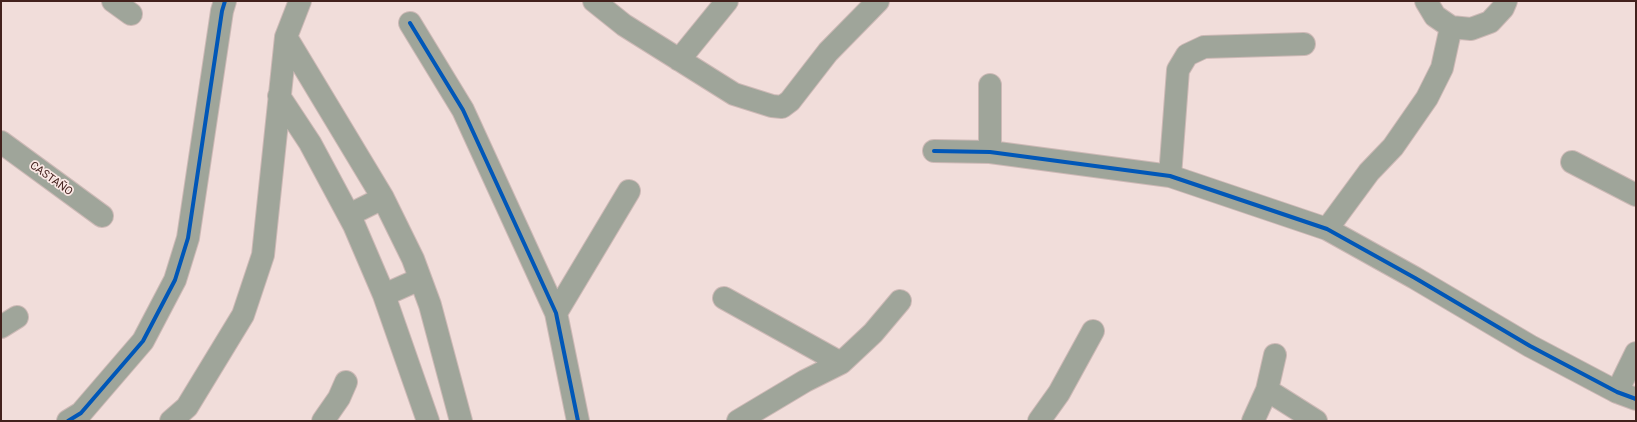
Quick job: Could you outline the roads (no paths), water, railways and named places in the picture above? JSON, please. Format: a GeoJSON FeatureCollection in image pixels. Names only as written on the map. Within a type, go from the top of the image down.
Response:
{"type":"FeatureCollection","features":[{"type":"Feature","properties":{"kind":"street"},"geometry":{"type":"LineString","coordinates":[[113,1],[131,14]]}},
{"type":"Feature","properties":{"kind":"street"},"geometry":{"type":"LineString","coordinates":[[68,421],[81,413],[143,341],[175,280],[188,238],[222,11],[225,1]]}},
{"type":"Feature","properties":{"kind":"street"},"geometry":{"type":"LineString","coordinates":[[171,421],[186,407],[243,315],[263,255],[286,37],[300,1]]}},
{"type":"Feature","properties":{"kind":"street"},"geometry":{"type":"LineString","coordinates":[[594,1],[624,25],[734,94],[772,106],[782,107],[790,101],[828,52],[878,1]]}},
{"type":"Feature","properties":{"kind":"street"},"geometry":{"type":"LineString","coordinates":[[679,60],[727,1]]}},
{"type":"Feature","properties":{"kind":"street"},"geometry":{"type":"LineString","coordinates":[[1426,1],[1435,16],[1451,27],[1471,29],[1490,22],[1503,8],[1506,1]]}},
{"type":"Feature","properties":{"kind":"street"},"geometry":{"type":"LineString","coordinates":[[410,23],[463,110],[556,313],[578,421]]}},
{"type":"Feature","properties":{"kind":"street"},"geometry":{"type":"LineString","coordinates":[[1327,229],[1369,172],[1393,147],[1427,98],[1442,68],[1451,27]]}},
{"type":"Feature","properties":{"kind":"street"},"geometry":{"type":"LineString","coordinates":[[286,37],[383,198],[413,259],[430,305],[461,421]]}},
{"type":"Feature","properties":{"kind":"street"},"geometry":{"type":"LineString","coordinates":[[1170,176],[1178,70],[1187,55],[1204,47],[1304,44]]}},
{"type":"Feature","properties":{"kind":"street"},"geometry":{"type":"LineString","coordinates":[[990,85],[990,152]]}},
{"type":"Feature","properties":{"kind":"street"},"geometry":{"type":"LineString","coordinates":[[279,96],[310,143],[349,215],[384,295],[428,421]]}},
{"type":"Feature","properties":{"kind":"street","name":"CASTAÑO"},"geometry":{"type":"LineString","coordinates":[[1,142],[102,216]]}},
{"type":"Feature","properties":{"kind":"street"},"geometry":{"type":"LineString","coordinates":[[934,151],[990,152],[1170,176],[1327,229],[1415,278],[1530,346],[1626,395],[1636,354]]}},
{"type":"Feature","properties":{"kind":"street"},"geometry":{"type":"LineString","coordinates":[[1572,162],[1636,195]]}},
{"type":"Feature","properties":{"kind":"street"},"geometry":{"type":"LineString","coordinates":[[556,313],[628,191]]}},
{"type":"Feature","properties":{"kind":"street"},"geometry":{"type":"LineString","coordinates":[[349,215],[383,198]]}},
{"type":"Feature","properties":{"kind":"street"},"geometry":{"type":"LineString","coordinates":[[384,295],[420,279]]}},
{"type":"Feature","properties":{"kind":"street"},"geometry":{"type":"LineString","coordinates":[[724,298],[841,363]]}},
{"type":"Feature","properties":{"kind":"street"},"geometry":{"type":"LineString","coordinates":[[738,421],[798,385],[841,363],[873,333],[900,301]]}},
{"type":"Feature","properties":{"kind":"street"},"geometry":{"type":"LineString","coordinates":[[1039,421],[1059,393],[1093,331]]}},
{"type":"Feature","properties":{"kind":"street"},"geometry":{"type":"LineString","coordinates":[[1253,421],[1267,390],[1275,355]]}},
{"type":"Feature","properties":{"kind":"street"},"geometry":{"type":"LineString","coordinates":[[323,421],[339,398],[346,382]]}},
{"type":"Feature","properties":{"kind":"street"},"geometry":{"type":"LineString","coordinates":[[1267,390],[1316,421]]}}]}
